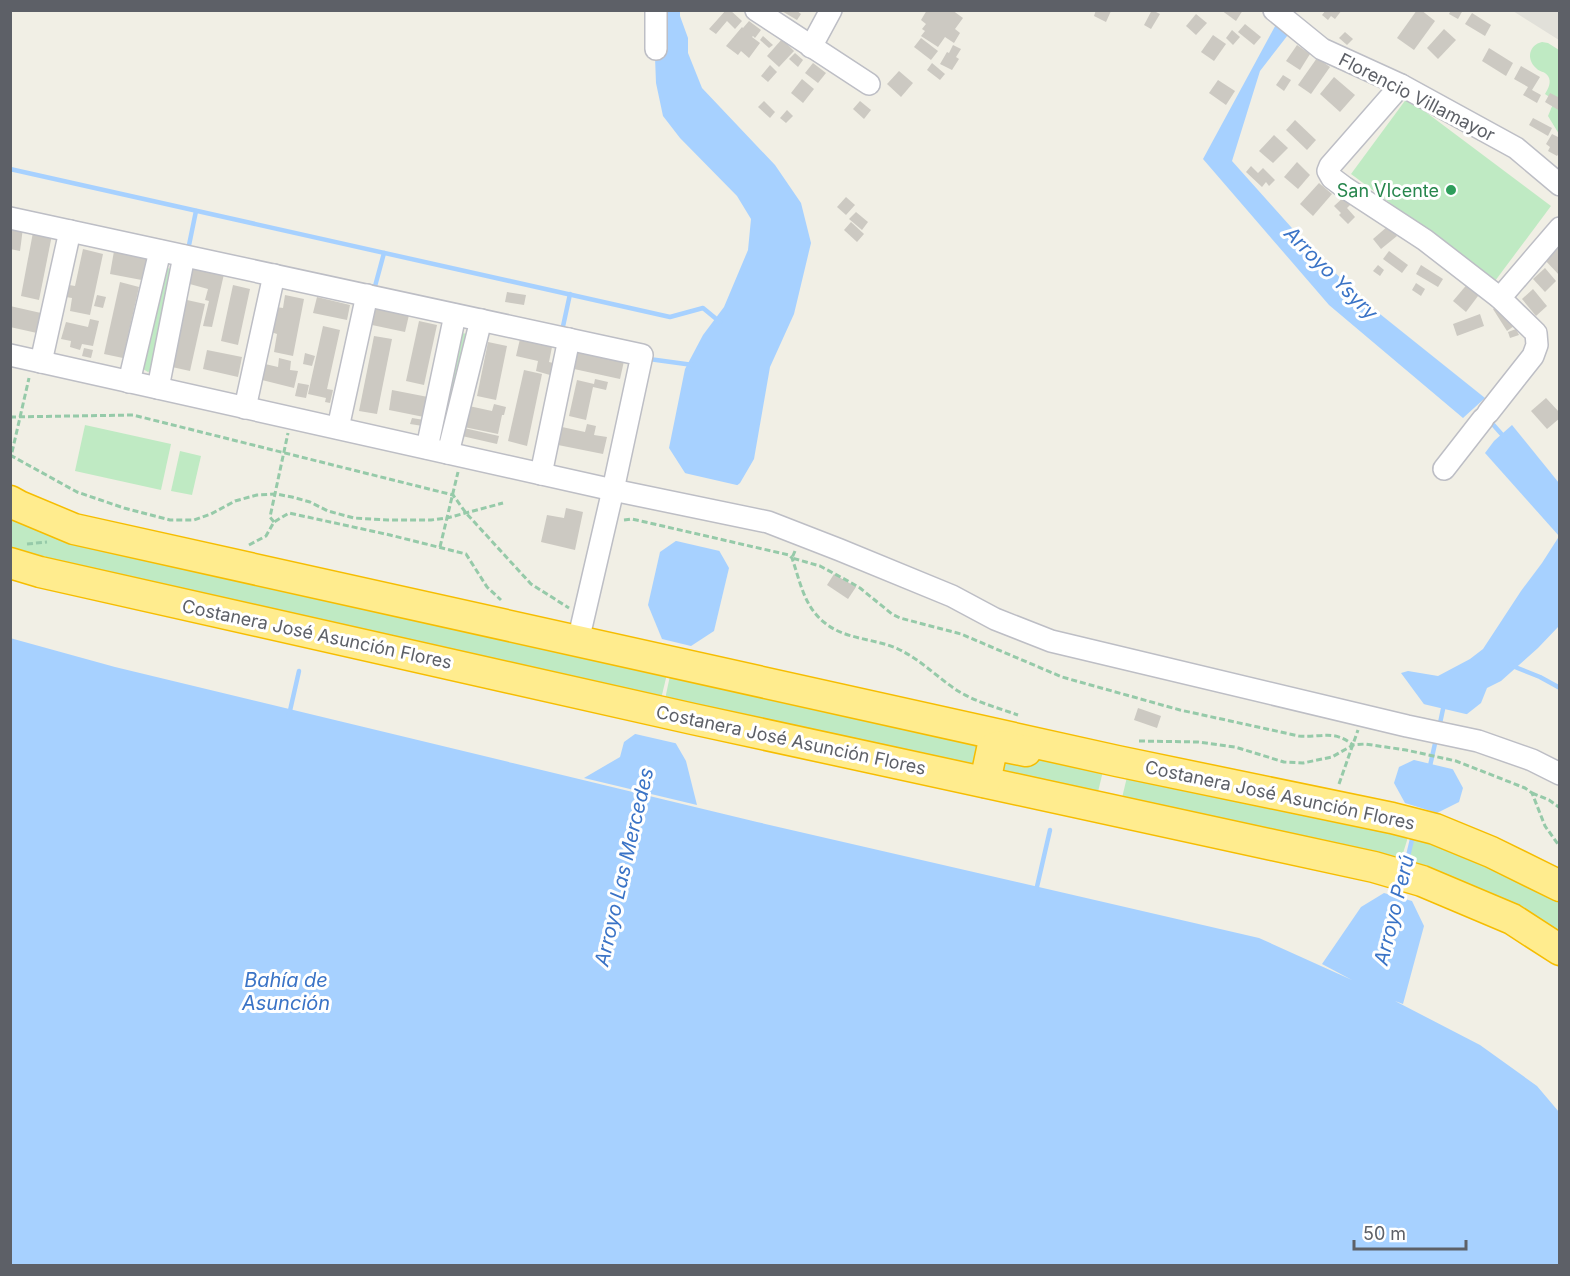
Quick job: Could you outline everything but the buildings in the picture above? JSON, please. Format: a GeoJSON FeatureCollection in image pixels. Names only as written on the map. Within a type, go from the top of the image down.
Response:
{"type":"FeatureCollection","features":[{"type":"Feature","properties":{"kind":"highway","name":"Costanera José Asunción Flores"},"geometry":{"type":"LineString","coordinates":[[10,501],[74,529],[577,627],[631,653],[1046,745],[1125,751],[1435,829],[1491,852],[1560,886]]}},
{"type":"Feature","properties":{"kind":"highway","name":"Costanera José Asunción Flores"},"geometry":{"type":"LineString","coordinates":[[15,554],[40,572],[693,719],[1374,867],[1422,881],[1512,919],[1560,950]]}},
{"type":"Feature","properties":{"kind":"highway"},"geometry":{"type":"LineString","coordinates":[[985,782],[990,753],[995,747],[1029,751],[1046,745]]}},
{"type":"Feature","properties":{"kind":"highway"},"geometry":{"type":"LineString","coordinates":[[1104,809],[1125,751]]}},
{"type":"Feature","properties":{"kind":"street"},"geometry":{"type":"LineString","coordinates":[[656,10],[656,49]]}},
{"type":"Feature","properties":{"kind":"street"},"geometry":{"type":"LineString","coordinates":[[756,10],[870,84]]}},
{"type":"Feature","properties":{"kind":"street"},"geometry":{"type":"LineString","coordinates":[[811,47],[831,10]]}},
{"type":"Feature","properties":{"kind":"street","name":"Florencio Villamayor"},"geometry":{"type":"LineString","coordinates":[[1280,16],[1322,49],[1401,85],[1516,148],[1560,185]]}},
{"type":"Feature","properties":{"kind":"street"},"geometry":{"type":"LineString","coordinates":[[1401,85],[1328,171],[1332,178],[1344,187],[1425,240],[1500,298],[1536,333],[1537,345],[1533,356],[1444,469]]}},
{"type":"Feature","properties":{"kind":"street"},"geometry":{"type":"LineString","coordinates":[[10,218],[642,355],[613,490],[577,627]]}},
{"type":"Feature","properties":{"kind":"street"},"geometry":{"type":"LineString","coordinates":[[1500,298],[1560,228]]}},
{"type":"Feature","properties":{"kind":"street"},"geometry":{"type":"LineString","coordinates":[[36,366],[70,231]]}},
{"type":"Feature","properties":{"kind":"street"},"geometry":{"type":"LineString","coordinates":[[129,381],[160,251]]}},
{"type":"Feature","properties":{"kind":"street"},"geometry":{"type":"LineString","coordinates":[[158,388],[184,256]]}},
{"type":"Feature","properties":{"kind":"street"},"geometry":{"type":"LineString","coordinates":[[245,408],[274,275]]}},
{"type":"Feature","properties":{"kind":"street"},"geometry":{"type":"LineString","coordinates":[[338,428],[367,295]]}},
{"type":"Feature","properties":{"kind":"street"},"geometry":{"type":"LineString","coordinates":[[426,448],[455,315]]}},
{"type":"Feature","properties":{"kind":"street"},"geometry":{"type":"LineString","coordinates":[[453,460],[481,320]]}},
{"type":"Feature","properties":{"kind":"street"},"geometry":{"type":"LineString","coordinates":[[541,474],[569,339]]}},
{"type":"Feature","properties":{"kind":"street"},"geometry":{"type":"LineString","coordinates":[[10,355],[36,366],[129,381],[426,448],[453,460],[541,474],[768,522],[942,592],[995,619],[1051,641],[1478,741],[1532,760],[1560,774]]}},
{"type":"Feature","properties":{"kind":"path"},"geometry":{"type":"LineString","coordinates":[[10,461],[20,417],[36,366]]}},
{"type":"Feature","properties":{"kind":"path"},"geometry":{"type":"LineString","coordinates":[[10,417],[133,415],[453,495],[466,513],[531,584],[577,627]]}},
{"type":"Feature","properties":{"kind":"path"},"geometry":{"type":"LineString","coordinates":[[274,522],[270,517],[289,428]]}},
{"type":"Feature","properties":{"kind":"path"},"geometry":{"type":"LineString","coordinates":[[11,455],[77,492],[170,520],[194,520],[236,501],[257,495],[276,494],[310,502],[328,511],[354,518],[388,520],[447,518],[503,503]]}},
{"type":"Feature","properties":{"kind":"path"},"geometry":{"type":"LineString","coordinates":[[440,548],[453,495],[453,460]]}},
{"type":"Feature","properties":{"kind":"path"},"geometry":{"type":"LineString","coordinates":[[242,548],[266,536],[274,522],[289,513],[466,554],[487,587],[506,604]]}},
{"type":"Feature","properties":{"kind":"path"},"geometry":{"type":"LineString","coordinates":[[621,521],[632,519],[789,555],[792,558],[820,566],[848,580],[900,618],[961,633],[1062,677],[1180,710],[1299,736],[1343,736],[1353,745]]}},
{"type":"Feature","properties":{"kind":"path"},"geometry":{"type":"LineString","coordinates":[[15,554],[29,544],[50,541]]}},
{"type":"Feature","properties":{"kind":"path"},"geometry":{"type":"LineString","coordinates":[[792,558],[801,588],[811,608],[825,623],[846,635],[877,641],[899,649],[961,693],[1027,718]]}},
{"type":"Feature","properties":{"kind":"path"},"geometry":{"type":"LineString","coordinates":[[1336,794],[1358,729]]}},
{"type":"Feature","properties":{"kind":"path"},"geometry":{"type":"LineString","coordinates":[[1125,751],[1198,742],[1234,747],[1284,762],[1303,764],[1332,757],[1353,745],[1365,744],[1456,761],[1525,788],[1560,808]]}},
{"type":"Feature","properties":{"kind":"path"},"geometry":{"type":"LineString","coordinates":[[1532,793],[1545,826],[1560,847]]}},
{"type":"Feature","properties":{"kind":"shaded area"},"geometry":{"type":"Polygon","coordinates":[[[1513,11],[1559,11],[1559,40],[1513,11]]]}},
{"type":"Feature","properties":{"kind":"green space"},"geometry":{"type":"Polygon","coordinates":[[[1542,42],[1559,50],[1559,134],[1548,116],[1553,104],[1551,98],[1545,94],[1549,78],[1536,68],[1530,57],[1534,46],[1542,42]]]}},
{"type":"Feature","properties":{"kind":"green space","name":"San VIcente"},"geometry":{"type":"Polygon","coordinates":[[[1407,98],[1551,206],[1495,281],[1351,174],[1407,98]]]}},
{"type":"Feature","properties":{"kind":"green space"},"geometry":{"type":"Polygon","coordinates":[[[168,268],[172,270],[152,370],[148,372],[143,369],[168,268]]]}},
{"type":"Feature","properties":{"kind":"green space"},"geometry":{"type":"Polygon","coordinates":[[[461,333],[468,334],[442,436],[439,434],[461,333]]]}},
{"type":"Feature","properties":{"kind":"green space"},"geometry":{"type":"Polygon","coordinates":[[[85,425],[171,444],[161,490],[75,471],[85,425]]]}},
{"type":"Feature","properties":{"kind":"green space"},"geometry":{"type":"Polygon","coordinates":[[[180,451],[201,456],[192,495],[171,491],[180,451]]]}},
{"type":"Feature","properties":{"kind":"green space"},"geometry":{"type":"Polygon","coordinates":[[[10,511],[668,670],[660,703],[11,554],[10,511]]]}},
{"type":"Feature","properties":{"kind":"green space"},"geometry":{"type":"Polygon","coordinates":[[[671,671],[980,745],[974,770],[664,704],[671,671]]]}},
{"type":"Feature","properties":{"kind":"green space"},"geometry":{"type":"Polygon","coordinates":[[[1003,755],[1047,757],[1103,771],[1098,792],[1001,777],[1003,755]]]}},
{"type":"Feature","properties":{"kind":"green space"},"geometry":{"type":"Polygon","coordinates":[[[1127,777],[1409,834],[1399,866],[1121,802],[1127,777]]]}},
{"type":"Feature","properties":{"kind":"green space"},"geometry":{"type":"Polygon","coordinates":[[[1414,836],[1532,885],[1559,903],[1559,941],[1404,868],[1414,836]]]}},
{"type":"Feature","properties":{"kind":"water"},"geometry":{"type":"Polygon","coordinates":[[[660,11],[680,11],[688,38],[688,53],[702,88],[775,165],[801,203],[811,243],[794,314],[770,367],[754,459],[740,483],[725,495],[694,487],[669,448],[685,369],[703,335],[724,307],[748,250],[751,219],[737,196],[680,138],[663,116],[656,83],[655,57],[660,11]]]}},
{"type":"Feature","properties":{"kind":"water"},"geometry":{"type":"Polygon","coordinates":[[[1280,17],[1291,31],[1260,71],[1232,161],[1317,256],[1375,310],[1485,398],[1463,418],[1329,305],[1203,159],[1280,17]]]}},
{"type":"Feature","properties":{"kind":"water"},"geometry":{"type":"Polygon","coordinates":[[[1512,425],[1559,483],[1559,536],[1485,453],[1494,441],[1512,425]]]}},
{"type":"Feature","properties":{"kind":"water"},"geometry":{"type":"Polygon","coordinates":[[[683,536],[716,545],[729,568],[714,631],[691,646],[662,639],[648,605],[660,552],[683,536]]]}},
{"type":"Feature","properties":{"kind":"water"},"geometry":{"type":"Polygon","coordinates":[[[1559,537],[1559,626],[1501,681],[1487,688],[1481,703],[1462,718],[1429,711],[1401,673],[1408,671],[1438,676],[1470,659],[1483,649],[1559,537]]]}},
{"type":"Feature","properties":{"kind":"water","name":"Bahía de Asunción"},"geometry":{"type":"Polygon","coordinates":[[[10,638],[115,667],[757,822],[1259,938],[1352,980],[1322,964],[1361,907],[1384,893],[1412,901],[1424,926],[1403,1004],[1395,1001],[1480,1045],[1537,1086],[1559,1112],[1559,1265],[11,1265],[10,638]]]}},
{"type":"Feature","properties":{"kind":"water"},"geometry":{"type":"Polygon","coordinates":[[[642,729],[671,735],[686,761],[697,805],[584,778],[620,757],[624,742],[642,729]]]}},
{"type":"Feature","properties":{"kind":"water"},"geometry":{"type":"Polygon","coordinates":[[[1418,758],[1450,764],[1463,788],[1459,802],[1437,813],[1405,803],[1394,783],[1399,767],[1418,758]]]}},
{"type":"Feature","properties":{"kind":"pier"},"geometry":{"type":"Polygon","coordinates":[[[680,472],[741,486],[724,498],[692,490],[680,472]]]}},
{"type":"Feature","properties":{"kind":"pier"},"geometry":{"type":"Polygon","coordinates":[[[682,533],[717,542],[724,552],[672,540],[682,533]]]}},
{"type":"Feature","properties":{"kind":"pier"},"geometry":{"type":"Polygon","coordinates":[[[1419,703],[1470,715],[1462,721],[1429,714],[1419,703]]]}},
{"type":"Feature","properties":{"kind":"pier"},"geometry":{"type":"Polygon","coordinates":[[[640,726],[672,733],[679,744],[631,733],[640,726]]]}},
{"type":"Feature","properties":{"kind":"pier"},"geometry":{"type":"Polygon","coordinates":[[[1419,755],[1451,762],[1456,770],[1410,759],[1419,755]]]}},
{"type":"Feature","properties":{"kind":"waterway"},"geometry":{"type":"LineString","coordinates":[[10,169],[670,317],[703,308],[720,322]]}},
{"type":"Feature","properties":{"kind":"waterway"},"geometry":{"type":"LineString","coordinates":[[188,250],[196,211]]}},
{"type":"Feature","properties":{"kind":"waterway"},"geometry":{"type":"LineString","coordinates":[[374,290],[384,253]]}},
{"type":"Feature","properties":{"kind":"waterway"},"geometry":{"type":"LineString","coordinates":[[562,331],[570,294]]}},
{"type":"Feature","properties":{"kind":"waterway"},"geometry":{"type":"LineString","coordinates":[[649,359],[693,365]]}},
{"type":"Feature","properties":{"kind":"waterway","name":"Arroyo Ysyry"},"geometry":{"type":"LineString","coordinates":[[1489,420],[1505,438]]}},
{"type":"Feature","properties":{"kind":"waterway"},"geometry":{"type":"LineString","coordinates":[[1510,665],[1560,688]]}},
{"type":"Feature","properties":{"kind":"waterway"},"geometry":{"type":"LineString","coordinates":[[289,715],[299,671]]}},
{"type":"Feature","properties":{"kind":"waterway","name":"Arroyo Perú"},"geometry":{"type":"LineString","coordinates":[[1439,728],[1443,709]]}},
{"type":"Feature","properties":{"kind":"waterway","name":"Arroyo Perú"},"geometry":{"type":"LineString","coordinates":[[1430,766],[1436,739]]}},
{"type":"Feature","properties":{"kind":"waterway"},"geometry":{"type":"LineString","coordinates":[[1036,891],[1050,830]]}},
{"type":"Feature","properties":{"kind":"waterway","name":"Arroyo Perú"},"geometry":{"type":"LineString","coordinates":[[1406,865],[1413,835]]}},
{"type":"Feature","properties":{"kind":"waterway","name":"Arroyo Perú"},"geometry":{"type":"LineString","coordinates":[[1397,903],[1401,885]]}},
{"type":"Feature","properties":{"kind":"place","name":"San VIcente"},"geometry":{"type":"Point","coordinates":[1451,190]}},
{"type":"Feature","properties":{"kind":"water label","name":"Arroyo Las Mercedes"},"geometry":{"type":"Point","coordinates":[624,867]}}]}
